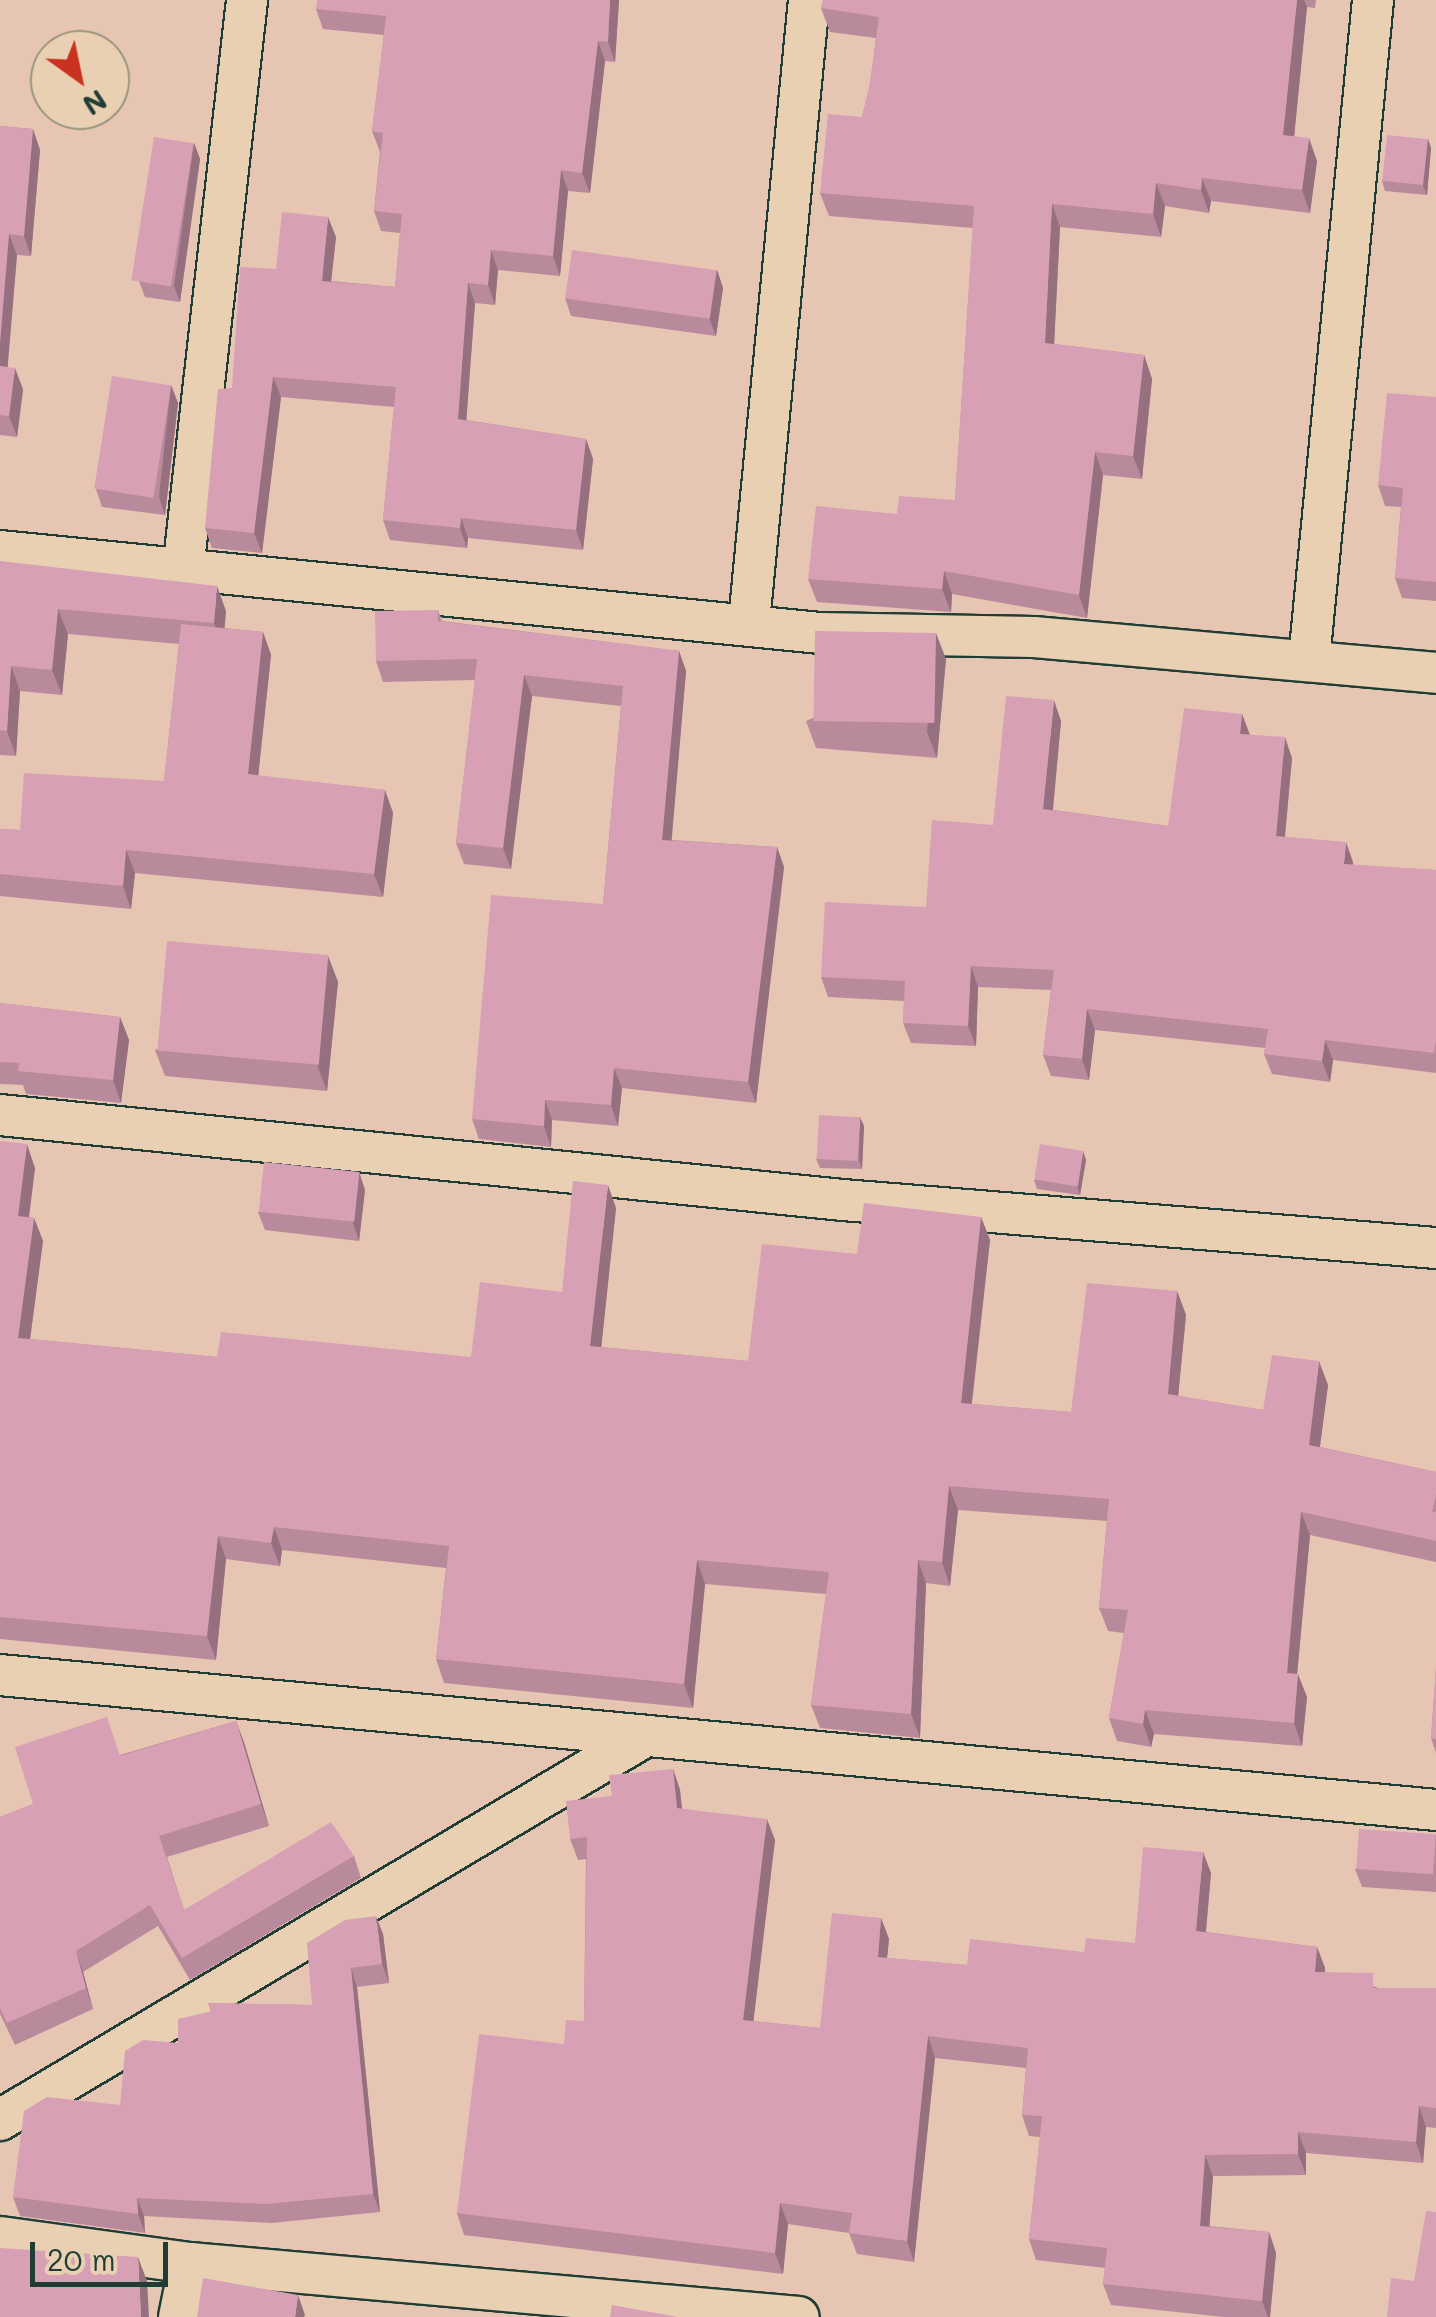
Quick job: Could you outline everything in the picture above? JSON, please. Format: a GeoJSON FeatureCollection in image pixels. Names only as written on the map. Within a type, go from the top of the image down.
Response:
{"type":"FeatureCollection","features":[{"type":"Feature","properties":{"kind":"street"},"geometry":{"type":"LineString","coordinates":[[183,570],[247,0]]}},
{"type":"Feature","properties":{"kind":"street"},"geometry":{"type":"LineString","coordinates":[[748,622],[808,0]]}},
{"type":"Feature","properties":{"kind":"street"},"geometry":{"type":"LineString","coordinates":[[1309,660],[1372,0]]}},
{"type":"Feature","properties":{"kind":"street"},"geometry":{"type":"LineString","coordinates":[[0,551],[748,622],[1309,660],[1436,673]]}},
{"type":"Feature","properties":{"kind":"street"},"geometry":{"type":"LineString","coordinates":[[0,1115],[824,1199],[1436,1248]]}},
{"type":"Feature","properties":{"kind":"street"},"geometry":{"type":"LineString","coordinates":[[0,1675],[639,1740],[1436,1810]]}},
{"type":"Feature","properties":{"kind":"street"},"geometry":{"type":"LineString","coordinates":[[0,2120],[639,1740]]}},
{"type":"Feature","properties":{"kind":"street"},"geometry":{"type":"LineString","coordinates":[[0,2237],[190,2264],[788,2316]]}},
{"type":"Feature","properties":{"kind":"street"},"geometry":{"type":"LineString","coordinates":[[179,2317],[190,2264]]}},
{"type":"Feature","properties":{"kind":"building"},"geometry":{"type":"Polygon","coordinates":[[[317,0],[610,0],[608,42],[598,41],[582,173],[561,170],[553,256],[491,250],[488,285],[468,283],[458,419],[586,439],[576,530],[461,518],[460,528],[383,520],[396,387],[273,377],[254,533],[205,528],[218,389],[232,388],[240,267],[276,269],[282,212],[328,217],[322,281],[395,287],[402,214],[374,211],[383,133],[372,131],[386,16],[316,9],[317,0]]]}},
{"type":"Feature","properties":{"kind":"building"},"geometry":{"type":"Polygon","coordinates":[[[823,0],[1297,0],[1283,135],[1309,138],[1302,190],[1202,178],[1201,190],[1156,183],[1153,214],[1052,204],[1045,343],[1144,355],[1133,456],[1095,452],[1079,595],[944,571],[942,589],[808,579],[816,506],[897,514],[899,496],[955,500],[974,206],[820,193],[828,114],[862,117],[879,17],[821,8],[823,0]]]}},
{"type":"Feature","properties":{"kind":"building"},"geometry":{"type":"Polygon","coordinates":[[[0,126],[33,130],[24,236],[9,234],[0,343],[0,126]]]}},
{"type":"Feature","properties":{"kind":"building"},"geometry":{"type":"Polygon","coordinates":[[[1387,135],[1428,139],[1423,185],[1382,181],[1387,135]]]}},
{"type":"Feature","properties":{"kind":"building"},"geometry":{"type":"Polygon","coordinates":[[[154,137],[194,143],[171,286],[131,280],[154,137]]]}},
{"type":"Feature","properties":{"kind":"building"},"geometry":{"type":"Polygon","coordinates":[[[572,250],[717,270],[710,319],[565,299],[572,250]]]}},
{"type":"Feature","properties":{"kind":"building"},"geometry":{"type":"Polygon","coordinates":[[[0,366],[15,368],[9,416],[0,415],[0,366]]]}},
{"type":"Feature","properties":{"kind":"building"},"geometry":{"type":"Polygon","coordinates":[[[112,376],[171,385],[153,498],[94,489],[112,376]]]}},
{"type":"Feature","properties":{"kind":"building"},"geometry":{"type":"Polygon","coordinates":[[[1387,393],[1436,397],[1436,582],[1395,578],[1403,488],[1378,485],[1387,393]]]}},
{"type":"Feature","properties":{"kind":"building"},"geometry":{"type":"Polygon","coordinates":[[[0,561],[217,586],[214,623],[58,609],[52,670],[11,666],[7,731],[0,730],[0,561]]]}},
{"type":"Feature","properties":{"kind":"building"},"geometry":{"type":"Polygon","coordinates":[[[438,610],[438,621],[679,651],[662,840],[777,847],[748,1082],[614,1068],[611,1105],[545,1100],[544,1126],[472,1119],[491,895],[603,904],[623,686],[524,675],[503,848],[456,843],[477,659],[376,661],[375,611],[438,610]]]}},
{"type":"Feature","properties":{"kind":"building"},"geometry":{"type":"Polygon","coordinates":[[[181,624],[263,632],[248,774],[385,790],[374,874],[126,850],[123,886],[0,874],[0,829],[20,830],[24,773],[164,781],[181,624]]]}},
{"type":"Feature","properties":{"kind":"building"},"geometry":{"type":"Polygon","coordinates":[[[815,631],[936,633],[934,723],[813,721],[815,631]]]}},
{"type":"Feature","properties":{"kind":"building"},"geometry":{"type":"Polygon","coordinates":[[[1006,696],[1054,700],[1043,809],[1168,826],[1184,708],[1242,714],[1240,734],[1285,737],[1276,836],[1346,842],[1344,864],[1436,870],[1434,1053],[1325,1040],[1322,1061],[1264,1054],[1268,1029],[1087,1009],[1082,1059],[1043,1055],[1054,970],[971,966],[968,1026],[903,1023],[905,981],[821,977],[825,902],[926,907],[932,820],[993,825],[1006,696]]]}},
{"type":"Feature","properties":{"kind":"building"},"geometry":{"type":"Polygon","coordinates":[[[167,941],[328,955],[319,1065],[157,1051],[167,941]]]}},
{"type":"Feature","properties":{"kind":"building"},"geometry":{"type":"Polygon","coordinates":[[[0,1003],[120,1017],[113,1080],[18,1071],[19,1063],[0,1062],[0,1003]]]}},
{"type":"Feature","properties":{"kind":"building"},"geometry":{"type":"Polygon","coordinates":[[[819,1115],[860,1117],[858,1161],[817,1159],[819,1115]]]}},
{"type":"Feature","properties":{"kind":"building"},"geometry":{"type":"Polygon","coordinates":[[[0,1141],[27,1144],[18,1216],[34,1218],[18,1338],[217,1357],[221,1332],[471,1357],[480,1282],[562,1292],[573,1181],[608,1185],[590,1346],[748,1361],[762,1244],[857,1254],[864,1203],[981,1217],[961,1403],[1071,1412],[1087,1283],[1177,1291],[1168,1394],[1263,1410],[1272,1355],[1319,1361],[1309,1445],[1436,1472],[1432,1513],[1436,1511],[1436,1541],[1301,1512],[1287,1673],[1298,1674],[1294,1723],[1145,1710],[1143,1724],[1109,1718],[1128,1610],[1099,1608],[1109,1499],[949,1486],[942,1562],[918,1560],[911,1714],[811,1705],[829,1572],[697,1560],[684,1684],[436,1659],[449,1546],[274,1527],[271,1543],[218,1536],[207,1636],[0,1617],[0,1141]]]}},
{"type":"Feature","properties":{"kind":"building"},"geometry":{"type":"Polygon","coordinates":[[[1040,1144],[1083,1151],[1078,1186],[1034,1180],[1040,1144]]]}},
{"type":"Feature","properties":{"kind":"building"},"geometry":{"type":"Polygon","coordinates":[[[264,1162],[359,1172],[354,1222],[259,1212],[264,1162]]]}},
{"type":"Feature","properties":{"kind":"building"},"geometry":{"type":"Polygon","coordinates":[[[1436,1668],[1436,1739],[1431,1738],[1436,1668]]]}},
{"type":"Feature","properties":{"kind":"building"},"geometry":{"type":"Polygon","coordinates":[[[107,1717],[120,1756],[236,1721],[261,1804],[159,1836],[184,1910],[331,1822],[354,1856],[182,1958],[150,1905],[76,1951],[86,1988],[7,2023],[0,2008],[0,1817],[33,1804],[15,1747],[107,1717]]]}},
{"type":"Feature","properties":{"kind":"building"},"geometry":{"type":"Polygon","coordinates":[[[673,1769],[677,1808],[767,1819],[743,2020],[820,2028],[832,1913],[881,1918],[878,1957],[967,1965],[970,1939],[1084,1952],[1086,1938],[1135,1943],[1143,1847],[1203,1852],[1196,1931],[1317,1947],[1315,1972],[1373,1973],[1373,1988],[1436,1988],[1436,2108],[1419,2106],[1416,2142],[1298,2132],[1298,2154],[1205,2155],[1200,2226],[1269,2232],[1262,2301],[1103,2284],[1107,2248],[1029,2239],[1042,2116],[1022,2115],[1028,2048],[928,2036],[907,2241],[849,2233],[852,2213],[780,2203],[775,2253],[457,2213],[479,2034],[564,2044],[566,2020],[584,2021],[587,1837],[570,1839],[566,1801],[612,1796],[609,1775],[673,1769]]]}},
{"type":"Feature","properties":{"kind":"building"},"geometry":{"type":"Polygon","coordinates":[[[1359,1829],[1436,1834],[1433,1874],[1356,1869],[1359,1829]]]}},
{"type":"Feature","properties":{"kind":"building"},"geometry":{"type":"Polygon","coordinates":[[[376,1916],[382,1964],[351,1968],[373,2194],[266,2204],[137,2198],[138,2214],[13,2197],[24,2111],[47,2097],[120,2105],[125,2051],[143,2040],[178,2043],[178,2019],[212,2011],[208,2003],[312,2005],[307,1943],[345,1920],[376,1916]]]}},
{"type":"Feature","properties":{"kind":"building"},"geometry":{"type":"Polygon","coordinates":[[[1426,2211],[1436,2212],[1436,2317],[1387,2317],[1391,2278],[1414,2281],[1426,2211]]]}},
{"type":"Feature","properties":{"kind":"building"},"geometry":{"type":"Polygon","coordinates":[[[0,2248],[138,2257],[141,2317],[0,2317],[0,2248]]]}},
{"type":"Feature","properties":{"kind":"building"},"geometry":{"type":"Polygon","coordinates":[[[203,2278],[298,2295],[295,2317],[197,2317],[203,2278]]]}},
{"type":"Feature","properties":{"kind":"building"},"geometry":{"type":"Polygon","coordinates":[[[612,2305],[678,2317],[610,2317],[612,2305]]]}}]}
